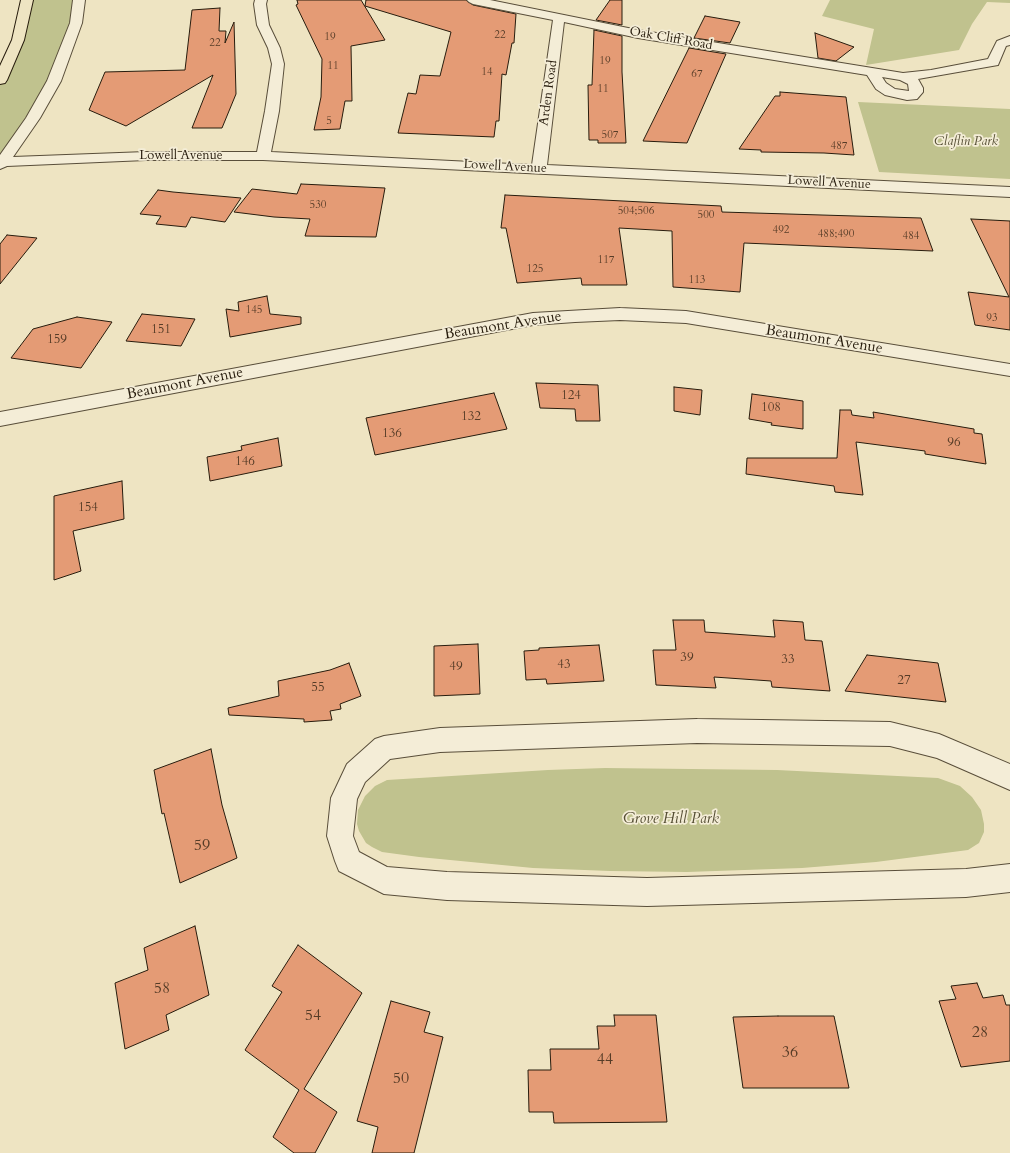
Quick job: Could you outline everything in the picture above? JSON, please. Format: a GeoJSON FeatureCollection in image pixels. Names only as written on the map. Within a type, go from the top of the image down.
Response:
{"type":"FeatureCollection","features":[{"type":"Feature","properties":{"kind":"main road"},"geometry":{"type":"LineString","coordinates":[[0,80],[18,40],[27,0]]}},
{"type":"Feature","properties":{"kind":"street"},"geometry":{"type":"LineString","coordinates":[[1,163],[33,118],[54,81],[76,23],[79,0]]}},
{"type":"Feature","properties":{"kind":"street"},"geometry":{"type":"LineString","coordinates":[[261,0],[260,4],[263,25],[274,48],[278,64],[272,111],[263,156]]}},
{"type":"Feature","properties":{"kind":"street","name":"Oak Cliff Road"},"geometry":{"type":"LineString","coordinates":[[473,0],[558,18],[722,48],[903,77],[931,74],[993,62],[1001,44],[1010,40]]}},
{"type":"Feature","properties":{"kind":"street","name":"Arden Road"},"geometry":{"type":"LineString","coordinates":[[539,169],[558,18]]}},
{"type":"Feature","properties":{"kind":"street"},"geometry":{"type":"LineString","coordinates":[[871,72],[876,82],[886,90],[898,95],[912,96],[915,94],[916,88],[910,80],[903,77]]}},
{"type":"Feature","properties":{"kind":"street","name":"Lowell Avenue"},"geometry":{"type":"LineString","coordinates":[[1,163],[146,156],[263,156],[1010,192]]}},
{"type":"Feature","properties":{"kind":"street","name":"Beaumont Avenue"},"geometry":{"type":"LineString","coordinates":[[0,419],[533,319],[575,316],[620,314],[686,317],[1010,370]]}},
{"type":"Feature","properties":{"kind":"street"},"geometry":{"type":"LineString","coordinates":[[1010,777],[939,746],[890,734],[697,731],[440,740],[384,748],[356,773],[344,798],[340,836],[349,861],[384,880],[446,886],[647,892],[966,883],[1010,878]]}},
{"type":"Feature","properties":{"kind":"green space"},"geometry":{"type":"Polygon","coordinates":[[[27,0],[79,0],[69,44],[0,165],[0,80],[27,0]]]}},
{"type":"Feature","properties":{"kind":"green space"},"geometry":{"type":"Polygon","coordinates":[[[830,0],[1010,0],[1010,3],[987,2],[972,24],[959,50],[866,65],[874,29],[822,16],[830,0]]]}},
{"type":"Feature","properties":{"kind":"green space","name":"Claflin Park"},"geometry":{"type":"Polygon","coordinates":[[[858,102],[1010,109],[1010,179],[879,172],[858,102]]]}},
{"type":"Feature","properties":{"kind":"green space","name":"Grove Hill Park"},"geometry":{"type":"Polygon","coordinates":[[[605,768],[777,770],[938,778],[960,786],[972,797],[981,810],[984,832],[979,843],[968,850],[876,862],[802,868],[687,872],[533,868],[382,852],[366,843],[357,824],[358,810],[365,796],[375,786],[387,780],[605,768]]]}},
{"type":"Feature","properties":{"kind":"building"},"geometry":{"type":"Polygon","coordinates":[[[297,0],[361,0],[385,40],[351,46],[352,101],[345,101],[340,129],[314,130],[321,97],[322,59],[296,5],[298,4],[297,0]]]}},
{"type":"Feature","properties":{"kind":"building"},"geometry":{"type":"Polygon","coordinates":[[[366,0],[466,0],[473,5],[516,14],[514,43],[512,43],[506,75],[502,74],[499,121],[496,121],[494,137],[398,133],[408,93],[416,94],[420,75],[440,76],[451,32],[365,6],[366,0]]]}},
{"type":"Feature","properties":{"kind":"building"},"geometry":{"type":"Polygon","coordinates":[[[610,0],[622,0],[622,25],[596,20],[610,0]]]}},
{"type":"Feature","properties":{"kind":"building"},"geometry":{"type":"Polygon","coordinates":[[[220,8],[219,31],[226,31],[225,43],[234,22],[236,94],[222,128],[192,128],[213,75],[126,126],[89,110],[105,72],[185,70],[192,10],[220,8]]]}},
{"type":"Feature","properties":{"kind":"building"},"geometry":{"type":"Polygon","coordinates":[[[705,16],[740,22],[730,43],[694,38],[705,16]]]}},
{"type":"Feature","properties":{"kind":"building"},"geometry":{"type":"Polygon","coordinates":[[[594,30],[622,36],[622,72],[626,143],[598,143],[598,140],[589,140],[588,85],[592,85],[594,30]]]}},
{"type":"Feature","properties":{"kind":"building"},"geometry":{"type":"Polygon","coordinates":[[[815,33],[854,47],[836,61],[818,58],[815,33]]]}},
{"type":"Feature","properties":{"kind":"building"},"geometry":{"type":"Polygon","coordinates":[[[689,48],[726,54],[687,143],[643,141],[689,48]]]}},
{"type":"Feature","properties":{"kind":"building"},"geometry":{"type":"Polygon","coordinates":[[[780,92],[846,97],[854,155],[761,152],[761,150],[739,149],[775,96],[780,96],[780,92]]]}},
{"type":"Feature","properties":{"kind":"building"},"geometry":{"type":"Polygon","coordinates":[[[301,184],[385,188],[376,237],[305,236],[310,219],[274,217],[234,212],[252,189],[297,194],[301,184]]]}},
{"type":"Feature","properties":{"kind":"building"},"geometry":{"type":"Polygon","coordinates":[[[158,190],[241,198],[225,222],[191,217],[186,227],[156,224],[161,216],[140,214],[158,190]]]}},
{"type":"Feature","properties":{"kind":"building"},"geometry":{"type":"Polygon","coordinates":[[[505,195],[721,206],[722,212],[921,218],[933,251],[744,243],[740,292],[673,287],[672,231],[619,228],[627,285],[582,285],[581,278],[517,283],[506,228],[501,228],[505,195]]]}},
{"type":"Feature","properties":{"kind":"building"},"geometry":{"type":"Polygon","coordinates":[[[971,219],[1010,221],[1010,330],[975,325],[968,292],[1009,297],[971,219]]]}},
{"type":"Feature","properties":{"kind":"building"},"geometry":{"type":"Polygon","coordinates":[[[7,235],[37,238],[0,284],[0,244],[7,235]]]}},
{"type":"Feature","properties":{"kind":"building"},"geometry":{"type":"Polygon","coordinates":[[[267,296],[270,314],[301,317],[301,324],[230,337],[226,309],[239,311],[238,302],[267,296]]]}},
{"type":"Feature","properties":{"kind":"building"},"geometry":{"type":"Polygon","coordinates":[[[142,314],[195,319],[181,346],[126,341],[142,314]]]}},
{"type":"Feature","properties":{"kind":"building"},"geometry":{"type":"Polygon","coordinates":[[[77,317],[112,322],[81,368],[11,358],[33,329],[77,317]]]}},
{"type":"Feature","properties":{"kind":"building"},"geometry":{"type":"Polygon","coordinates":[[[536,383],[598,385],[600,421],[576,421],[575,409],[540,408],[536,383]]]}},
{"type":"Feature","properties":{"kind":"building"},"geometry":{"type":"Polygon","coordinates":[[[674,387],[702,390],[700,415],[674,411],[674,387]]]}},
{"type":"Feature","properties":{"kind":"building"},"geometry":{"type":"Polygon","coordinates":[[[494,393],[507,429],[375,455],[366,418],[494,393]]]}},
{"type":"Feature","properties":{"kind":"building"},"geometry":{"type":"Polygon","coordinates":[[[752,394],[803,401],[803,429],[771,425],[772,423],[749,419],[752,394]]]}},
{"type":"Feature","properties":{"kind":"building"},"geometry":{"type":"Polygon","coordinates":[[[840,410],[851,410],[852,415],[874,418],[873,412],[974,429],[974,433],[982,434],[986,464],[925,454],[925,451],[856,442],[863,495],[835,492],[834,486],[746,474],[747,458],[837,458],[840,410]]]}},
{"type":"Feature","properties":{"kind":"building"},"geometry":{"type":"Polygon","coordinates":[[[278,438],[282,466],[210,481],[207,457],[242,450],[241,446],[278,438]]]}},
{"type":"Feature","properties":{"kind":"building"},"geometry":{"type":"Polygon","coordinates":[[[122,481],[124,519],[73,531],[81,571],[54,580],[54,496],[122,481]]]}},
{"type":"Feature","properties":{"kind":"building"},"geometry":{"type":"Polygon","coordinates":[[[673,620],[704,620],[705,632],[775,637],[773,620],[803,622],[805,640],[822,641],[830,691],[772,687],[771,681],[714,677],[716,688],[656,685],[653,650],[676,650],[673,620]]]}},
{"type":"Feature","properties":{"kind":"building"},"geometry":{"type":"Polygon","coordinates":[[[478,644],[480,694],[434,696],[434,646],[478,644]]]}},
{"type":"Feature","properties":{"kind":"building"},"geometry":{"type":"Polygon","coordinates":[[[599,645],[604,681],[547,684],[546,679],[526,680],[524,651],[539,650],[539,648],[599,645]]]}},
{"type":"Feature","properties":{"kind":"building"},"geometry":{"type":"Polygon","coordinates":[[[867,655],[938,663],[946,702],[845,691],[867,655]]]}},
{"type":"Feature","properties":{"kind":"building"},"geometry":{"type":"Polygon","coordinates":[[[349,663],[361,696],[340,704],[341,709],[330,711],[332,720],[304,722],[304,719],[229,715],[228,708],[279,696],[278,681],[330,670],[349,663]]]}},
{"type":"Feature","properties":{"kind":"building"},"geometry":{"type":"Polygon","coordinates":[[[211,749],[222,805],[237,858],[180,883],[164,813],[162,814],[154,770],[211,749]]]}},
{"type":"Feature","properties":{"kind":"building"},"geometry":{"type":"Polygon","coordinates":[[[195,926],[209,995],[166,1015],[169,1030],[125,1049],[115,983],[148,970],[144,948],[195,926]]]}},
{"type":"Feature","properties":{"kind":"building"},"geometry":{"type":"Polygon","coordinates":[[[298,945],[362,993],[304,1089],[337,1112],[315,1153],[294,1153],[273,1137],[299,1090],[245,1050],[282,992],[272,986],[298,945]]]}},
{"type":"Feature","properties":{"kind":"building"},"geometry":{"type":"Polygon","coordinates":[[[977,983],[983,998],[1003,995],[1006,1005],[1010,1005],[1010,1061],[961,1067],[939,1001],[956,999],[951,986],[977,983]]]}},
{"type":"Feature","properties":{"kind":"building"},"geometry":{"type":"Polygon","coordinates":[[[391,1001],[430,1012],[424,1032],[443,1037],[414,1153],[372,1153],[378,1127],[357,1121],[391,1001]]]}},
{"type":"Feature","properties":{"kind":"building"},"geometry":{"type":"Polygon","coordinates":[[[614,1015],[656,1015],[667,1122],[554,1123],[553,1112],[529,1112],[528,1070],[551,1070],[550,1049],[599,1049],[597,1026],[615,1026],[614,1015]]]}},
{"type":"Feature","properties":{"kind":"building"},"geometry":{"type":"Polygon","coordinates":[[[834,1016],[849,1088],[743,1088],[733,1017],[834,1016]]]}}]}
